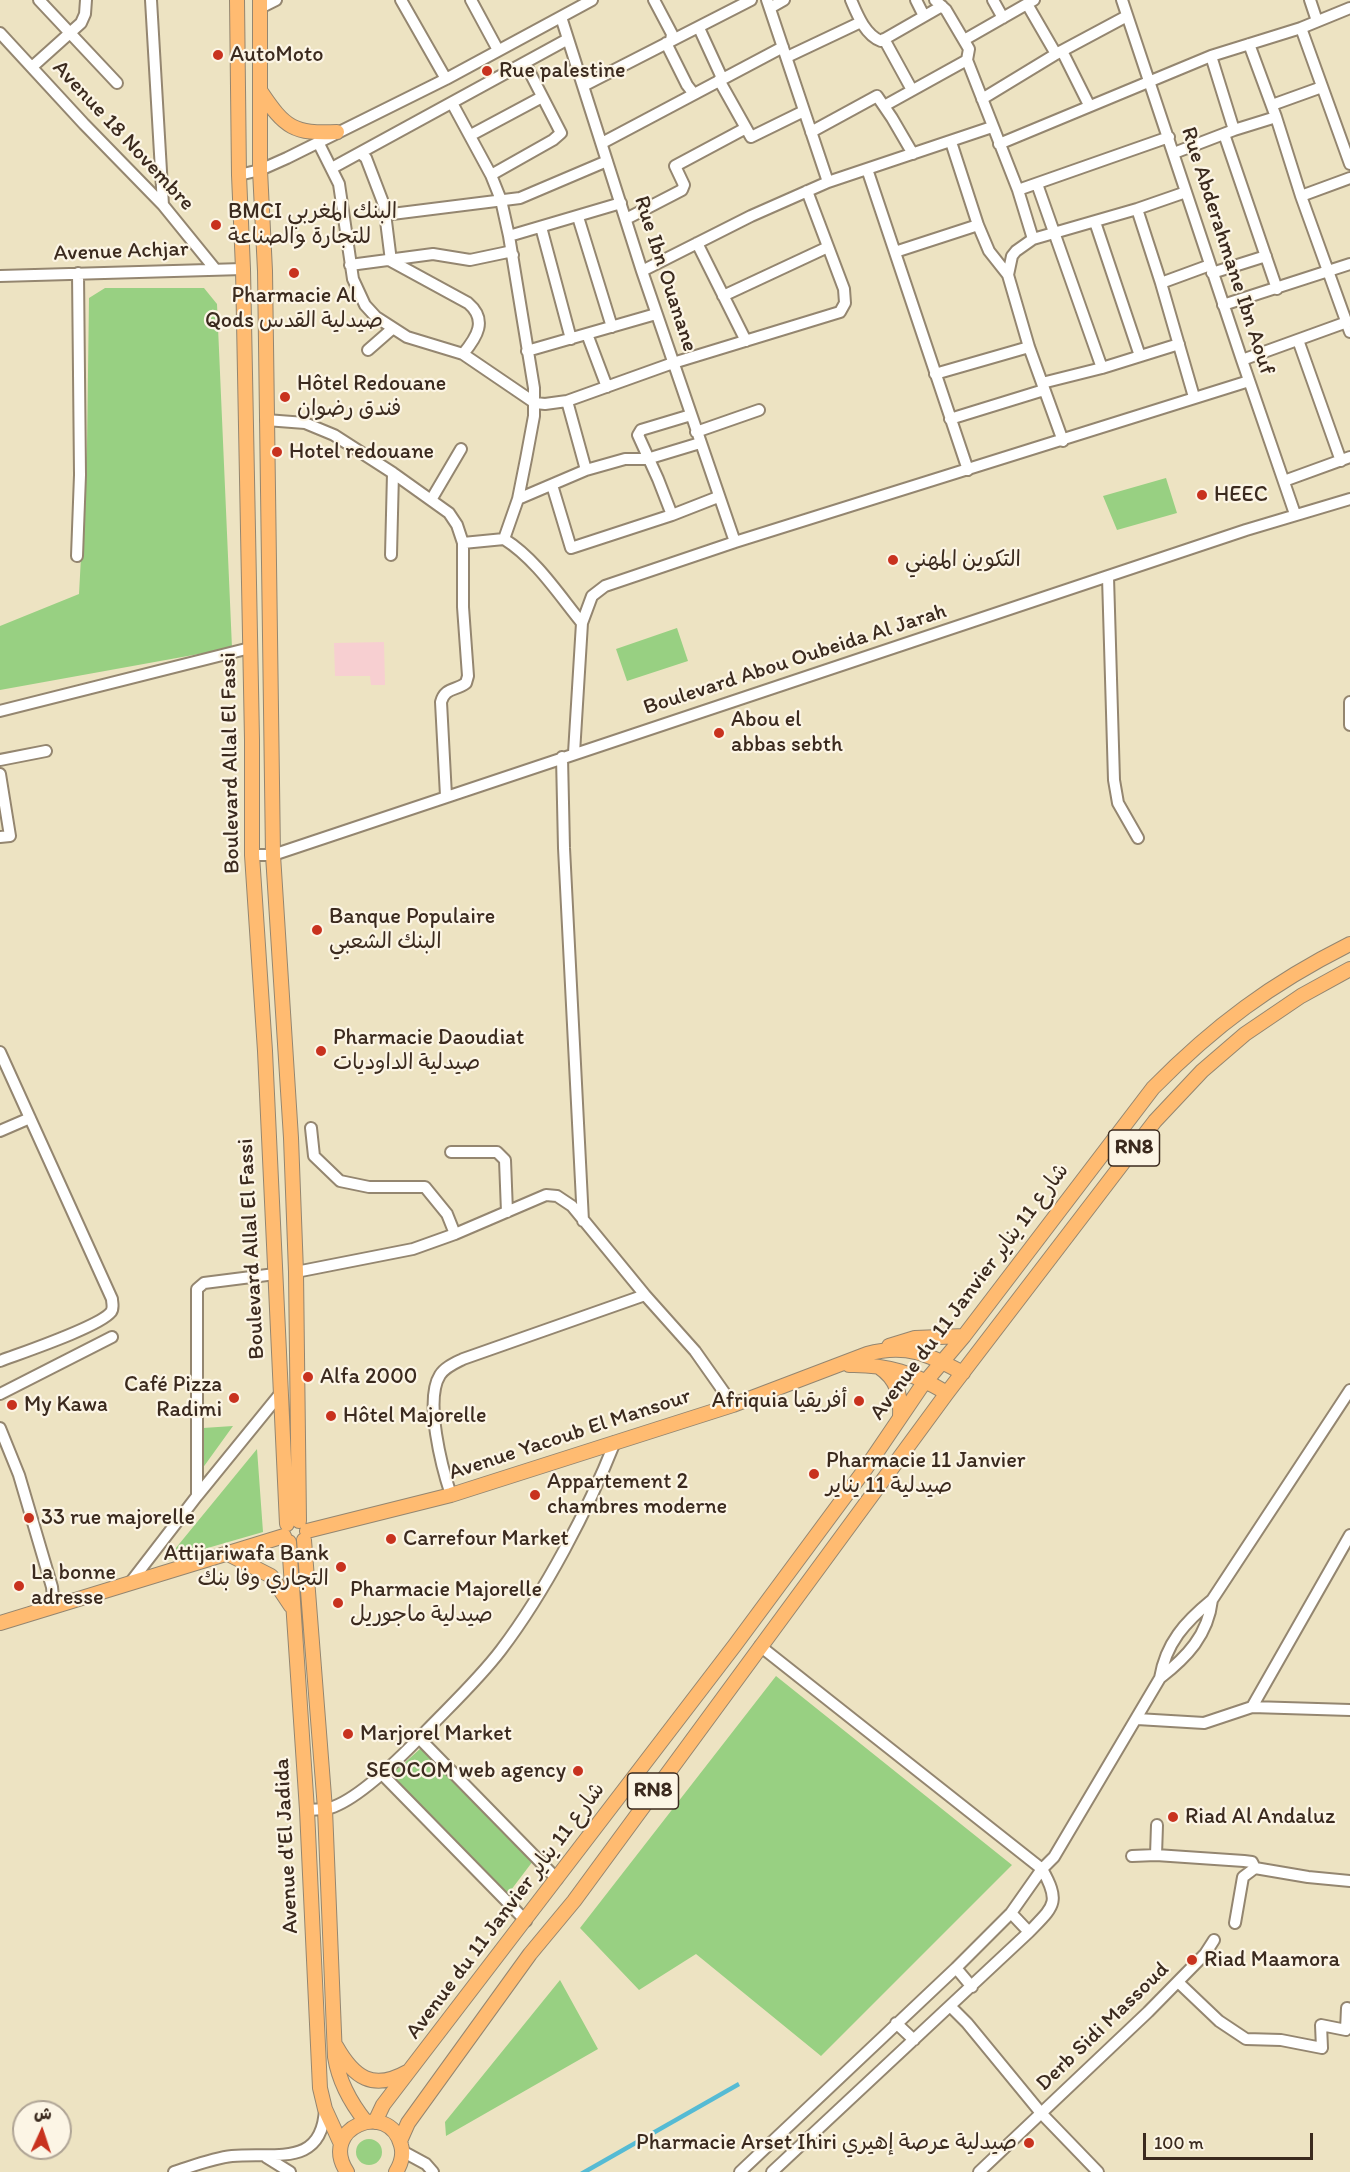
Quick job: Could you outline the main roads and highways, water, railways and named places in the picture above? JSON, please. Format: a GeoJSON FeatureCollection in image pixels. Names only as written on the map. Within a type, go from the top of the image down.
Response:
{"type":"FeatureCollection","features":[{"type":"Feature","properties":{"kind":"main road","name":"Boulevard Allal El Fassi"},"geometry":{"type":"LineString","coordinates":[[237,0],[252,855],[264,1040],[280,1394],[295,1532]]}},
{"type":"Feature","properties":{"kind":"main road","name":"Boulevard Allal El Fassi"},"geometry":{"type":"LineString","coordinates":[[260,4],[260,170],[265,271],[273,855],[291,1138],[296,1272],[295,1532]]}},
{"type":"Feature","properties":{"kind":"main road"},"geometry":{"type":"LineString","coordinates":[[261,92],[273,111],[286,124],[295,129],[310,134],[337,132]]}},
{"type":"Feature","properties":{"kind":"main road","name":"Avenue du 11 Janvier شارع 11 يناير"},"geometry":{"type":"LineString","coordinates":[[371,2122],[510,1938],[526,1921],[859,1477],[926,1381],[1130,1118],[1165,1076],[1207,1036],[1308,966],[1350,944]]}},
{"type":"Feature","properties":{"kind":"main road","name":"Avenue du 11 Janvier شارع 11 يناير"},"geometry":{"type":"LineString","coordinates":[[401,2146],[408,2123],[530,1954],[574,1900],[947,1393],[1136,1144],[1185,1088],[1217,1057],[1266,1018],[1300,996],[1350,969]]}},
{"type":"Feature","properties":{"kind":"main road"},"geometry":{"type":"LineString","coordinates":[[900,1416],[896,1384],[877,1359],[892,1344],[915,1338],[963,1336]]}},
{"type":"Feature","properties":{"kind":"main road","name":"Avenue Yacoub El Mansour"},"geometry":{"type":"LineString","coordinates":[[0,1623],[295,1532],[451,1495],[733,1405],[841,1365],[877,1359],[901,1349],[919,1353],[963,1373]]}},
{"type":"Feature","properties":{"kind":"main road","name":"Avenue Yacoub El Mansour"},"geometry":{"type":"LineString","coordinates":[[877,1359],[947,1393]]}},
{"type":"Feature","properties":{"kind":"main road","name":"Avenue d'El Jadida"},"geometry":{"type":"LineString","coordinates":[[295,1532],[293,1609],[308,1810],[319,2068],[325,2109],[347,2172]]}},
{"type":"Feature","properties":{"kind":"main road","name":"Avenue d'El Jadida"},"geometry":{"type":"LineString","coordinates":[[295,1532],[325,1809],[334,2042],[339,2074],[348,2097],[371,2122],[390,2128],[401,2146]]}},
{"type":"Feature","properties":{"kind":"main road"},"geometry":{"type":"LineString","coordinates":[[228,1554],[271,1576],[293,1609]]}},
{"type":"Feature","properties":{"kind":"main road"},"geometry":{"type":"LineString","coordinates":[[334,2042],[348,2065],[365,2079],[389,2080],[412,2069]]}},
{"type":"Feature","properties":{"kind":"main road","name":"RN8"},"geometry":{"type":"LineString","coordinates":[[333,2172],[348,2132],[359,2124],[371,2122]]}},
{"type":"Feature","properties":{"kind":"main road","name":"RN8"},"geometry":{"type":"LineString","coordinates":[[396,2172],[401,2163],[401,2146]]}},
{"type":"Feature","properties":{"kind":"water"},"geometry":{"type":"Polygon","coordinates":[[[738,2082],[740,2086],[589,2172],[580,2172],[738,2082]]]}},
{"type":"Feature","properties":{"kind":"place","name":"AutoMoto"},"geometry":{"type":"Point","coordinates":[218,55]}},
{"type":"Feature","properties":{"kind":"place","name":"Rue palestine"},"geometry":{"type":"Point","coordinates":[487,71]}},
{"type":"Feature","properties":{"kind":"place","name":"BMCI البنك المغربي للتجارة والصناعة"},"geometry":{"type":"Point","coordinates":[216,225]}},
{"type":"Feature","properties":{"kind":"place","name":"Pharmacie Al Qods صيدلية القدس"},"geometry":{"type":"Point","coordinates":[294,273]}},
{"type":"Feature","properties":{"kind":"place","name":"Hôtel Redouane فندق رضوان"},"geometry":{"type":"Point","coordinates":[285,397]}},
{"type":"Feature","properties":{"kind":"place","name":"Hotel redouane"},"geometry":{"type":"Point","coordinates":[277,452]}},
{"type":"Feature","properties":{"kind":"place","name":"HEEC"},"geometry":{"type":"Point","coordinates":[1202,495]}},
{"type":"Feature","properties":{"kind":"place","name":"التكوين المهني"},"geometry":{"type":"Point","coordinates":[893,560]}},
{"type":"Feature","properties":{"kind":"place","name":"Abou el abbas sebth"},"geometry":{"type":"Point","coordinates":[719,733]}},
{"type":"Feature","properties":{"kind":"place","name":"Banque Populaire البنك الشعبي"},"geometry":{"type":"Point","coordinates":[317,930]}},
{"type":"Feature","properties":{"kind":"place","name":"Pharmacie Daoudiat صيدلية الداوديات"},"geometry":{"type":"Point","coordinates":[321,1051]}},
{"type":"Feature","properties":{"kind":"place","name":"Alfa 2000"},"geometry":{"type":"Point","coordinates":[308,1377]}},
{"type":"Feature","properties":{"kind":"place","name":"Café Pizza Radimi"},"geometry":{"type":"Point","coordinates":[234,1398]}},
{"type":"Feature","properties":{"kind":"place","name":"Afriquia أفريقيا"},"geometry":{"type":"Point","coordinates":[859,1401]}},
{"type":"Feature","properties":{"kind":"place","name":"My Kawa"},"geometry":{"type":"Point","coordinates":[12,1405]}},
{"type":"Feature","properties":{"kind":"place","name":"Hôtel Majorelle"},"geometry":{"type":"Point","coordinates":[331,1416]}},
{"type":"Feature","properties":{"kind":"place","name":"Pharmacie 11 Janvier صيدلية 11 يناير"},"geometry":{"type":"Point","coordinates":[814,1474]}},
{"type":"Feature","properties":{"kind":"place","name":"Appartement 2 chambres moderne"},"geometry":{"type":"Point","coordinates":[535,1495]}},
{"type":"Feature","properties":{"kind":"place","name":"33 rue majorelle"},"geometry":{"type":"Point","coordinates":[29,1518]}},
{"type":"Feature","properties":{"kind":"place","name":"Carrefour Market"},"geometry":{"type":"Point","coordinates":[391,1539]}},
{"type":"Feature","properties":{"kind":"place","name":"Attijariwafa Bank التجاري وفا بنك"},"geometry":{"type":"Point","coordinates":[341,1567]}},
{"type":"Feature","properties":{"kind":"place","name":"La bonne adresse"},"geometry":{"type":"Point","coordinates":[19,1586]}},
{"type":"Feature","properties":{"kind":"place","name":"Pharmacie Majorelle صيدلية ماجوريل"},"geometry":{"type":"Point","coordinates":[338,1603]}},
{"type":"Feature","properties":{"kind":"place","name":"Marjorel Market"},"geometry":{"type":"Point","coordinates":[348,1734]}},
{"type":"Feature","properties":{"kind":"place","name":"SEOCOM web agency"},"geometry":{"type":"Point","coordinates":[578,1771]}},
{"type":"Feature","properties":{"kind":"place","name":"Riad Al Andaluz"},"geometry":{"type":"Point","coordinates":[1173,1817]}},
{"type":"Feature","properties":{"kind":"place","name":"Riad Maamora"},"geometry":{"type":"Point","coordinates":[1192,1960]}},
{"type":"Feature","properties":{"kind":"place","name":"Pharmacie Arset Ihiri صيدلية عرصة إهيري"},"geometry":{"type":"Point","coordinates":[1029,2143]}}]}
